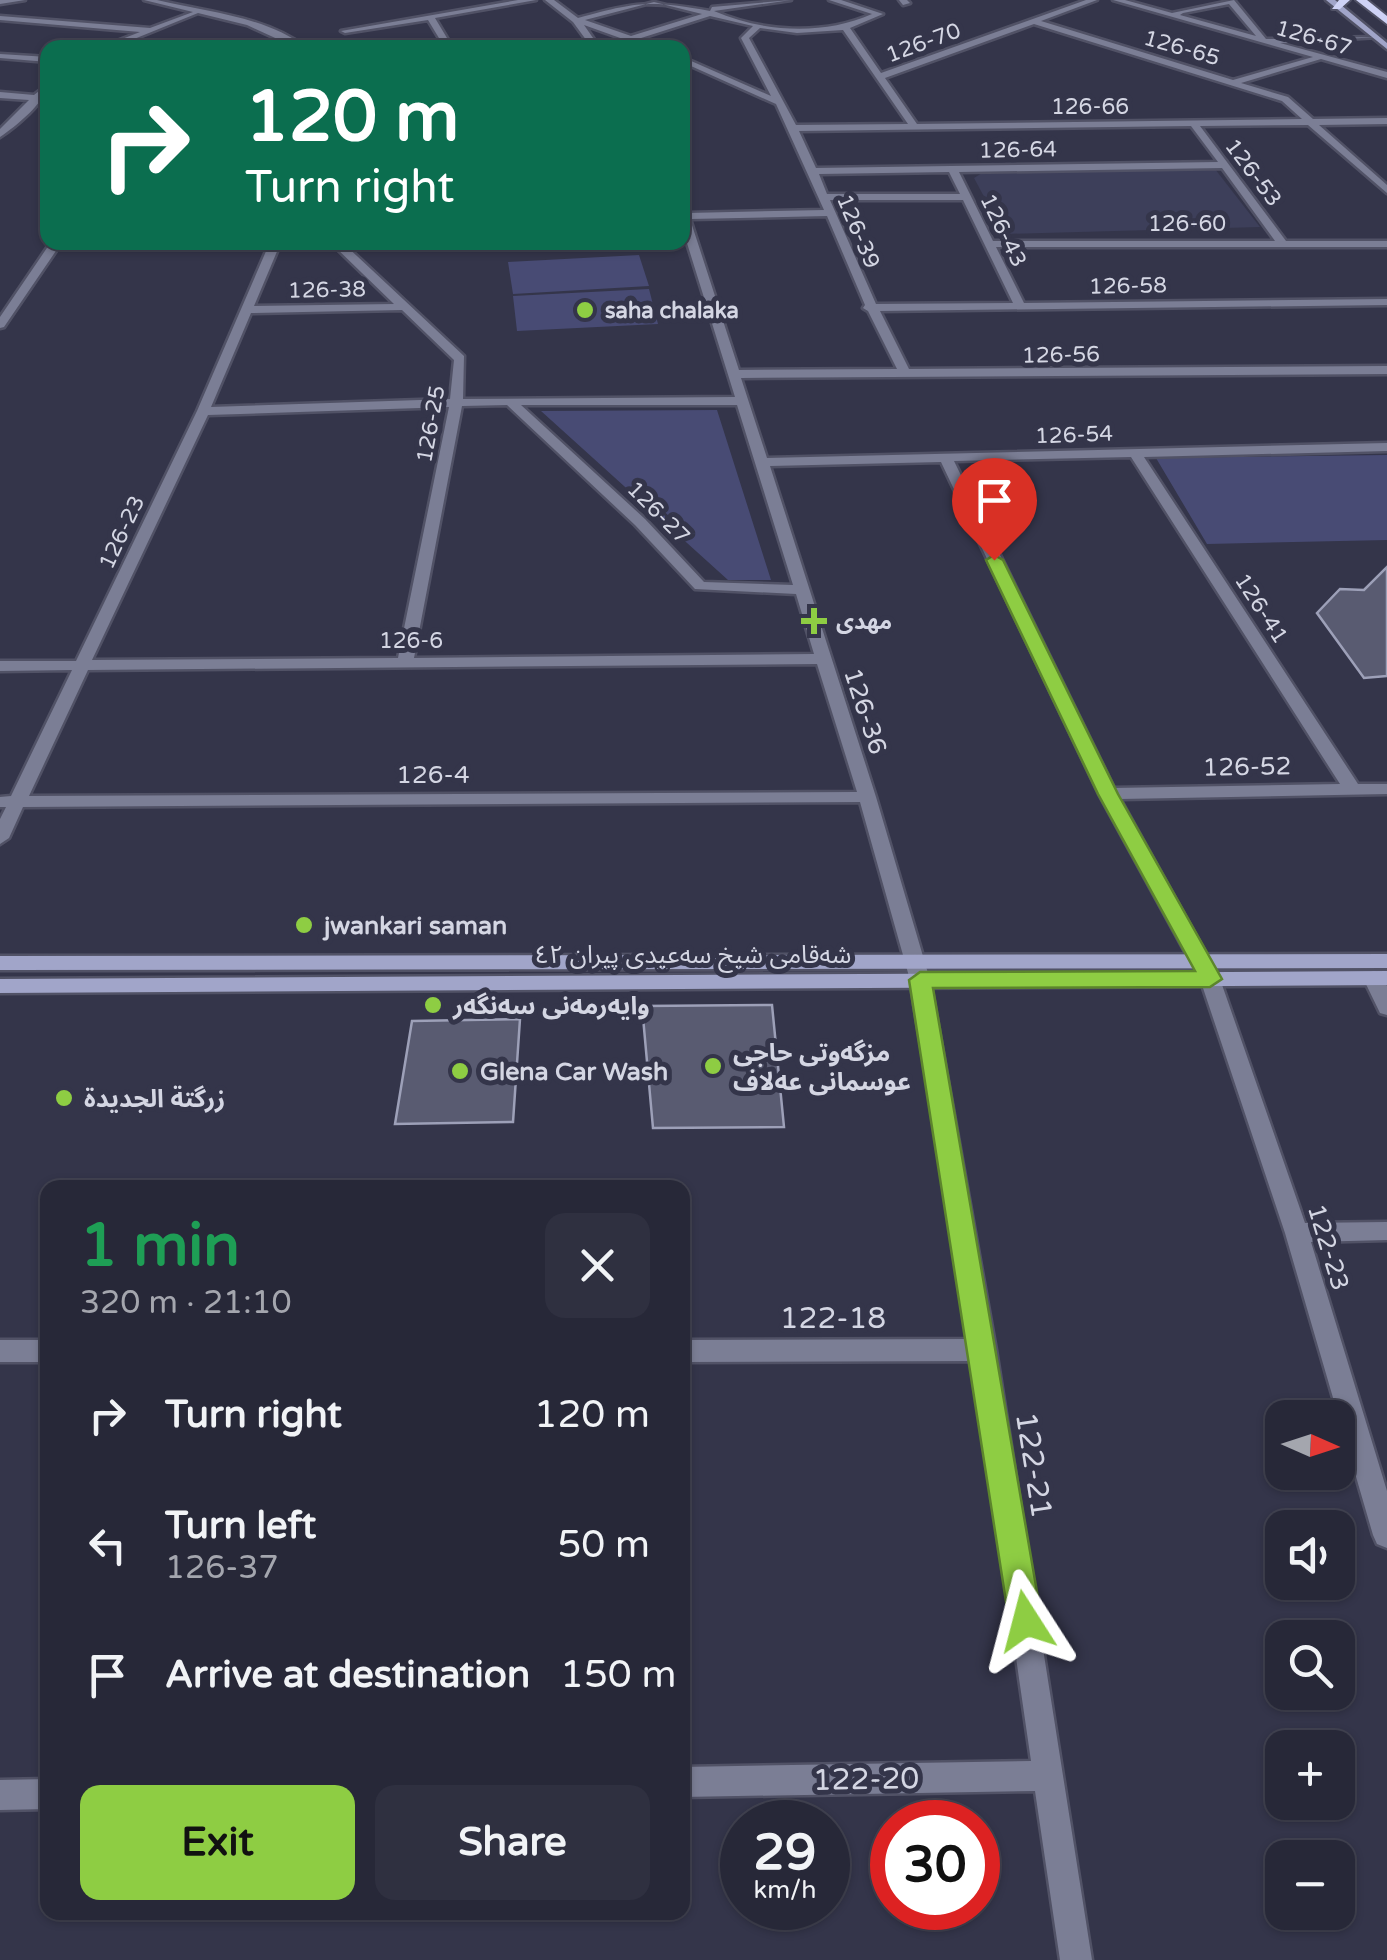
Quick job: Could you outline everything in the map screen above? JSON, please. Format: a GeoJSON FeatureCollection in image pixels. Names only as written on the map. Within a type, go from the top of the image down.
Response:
{"type":"FeatureCollection","features":[{"type":"Feature","properties":{"kind":"highway"},"geometry":{"type":"LineString","coordinates":[[1361,0],[1387,21]]}},
{"type":"Feature","properties":{"kind":"main road"},"geometry":{"type":"LineString","coordinates":[[1337,2],[1387,48]]}},
{"type":"Feature","properties":{"kind":"main road","name":"شەقامی شیخ سەعیدی پیران ٤٢"},"geometry":{"type":"LineString","coordinates":[[0,964],[917,971],[1204,970],[1387,961]]}},
{"type":"Feature","properties":{"kind":"main road","name":"شەقامی شیخ سەعیدی پیران ٤٢"},"geometry":{"type":"LineString","coordinates":[[1204,970],[1380,978]]}},
{"type":"Feature","properties":{"kind":"main road","name":"شەقامی شیخ سەعیدی پیران ٤٢"},"geometry":{"type":"LineString","coordinates":[[0,986],[917,971]]}},
{"type":"Feature","properties":{"kind":"street"},"geometry":{"type":"LineString","coordinates":[[0,2],[21,0]]}},
{"type":"Feature","properties":{"kind":"street"},"geometry":{"type":"LineString","coordinates":[[148,0],[293,40]]}},
{"type":"Feature","properties":{"kind":"street"},"geometry":{"type":"LineString","coordinates":[[197,0],[197,13]]}},
{"type":"Feature","properties":{"kind":"street"},"geometry":{"type":"LineString","coordinates":[[345,31],[532,0]]}},
{"type":"Feature","properties":{"kind":"street"},"geometry":{"type":"LineString","coordinates":[[550,0],[576,20],[590,40]]}},
{"type":"Feature","properties":{"kind":"street"},"geometry":{"type":"LineString","coordinates":[[576,20],[654,0],[710,11],[756,28],[846,28],[879,14],[833,0]]}},
{"type":"Feature","properties":{"kind":"street"},"geometry":{"type":"LineString","coordinates":[[635,38],[710,11],[788,0]]}},
{"type":"Feature","properties":{"kind":"street","name":"126-70"},"geometry":{"type":"LineString","coordinates":[[879,77],[1093,0]]}},
{"type":"Feature","properties":{"kind":"street","name":"126-67"},"geometry":{"type":"LineString","coordinates":[[1117,0],[1387,75]]}},
{"type":"Feature","properties":{"kind":"street"},"geometry":{"type":"LineString","coordinates":[[1147,0],[1177,14],[1229,0],[1264,41],[1374,37]]}},
{"type":"Feature","properties":{"kind":"street"},"geometry":{"type":"LineString","coordinates":[[123,40],[197,13]]}},
{"type":"Feature","properties":{"kind":"street"},"geometry":{"type":"LineString","coordinates":[[430,17],[444,40]]}},
{"type":"Feature","properties":{"kind":"street"},"geometry":{"type":"LineString","coordinates":[[0,18],[149,30]]}},
{"type":"Feature","properties":{"kind":"street"},"geometry":{"type":"LineString","coordinates":[[576,20],[639,40]]}},
{"type":"Feature","properties":{"kind":"street","name":"126-65"},"geometry":{"type":"LineString","coordinates":[[1032,21],[1237,81],[1285,99],[1387,190]]}},
{"type":"Feature","properties":{"kind":"street","name":"126-39"},"geometry":{"type":"LineString","coordinates":[[756,28],[745,38],[793,128],[869,308],[906,375]]}},
{"type":"Feature","properties":{"kind":"street"},"geometry":{"type":"LineString","coordinates":[[846,28],[914,128]]}},
{"type":"Feature","properties":{"kind":"street"},"geometry":{"type":"LineString","coordinates":[[0,56],[40,59]]}},
{"type":"Feature","properties":{"kind":"street"},"geometry":{"type":"LineString","coordinates":[[1237,81],[1320,57]]}},
{"type":"Feature","properties":{"kind":"street"},"geometry":{"type":"LineString","coordinates":[[690,63],[778,102]]}},
{"type":"Feature","properties":{"kind":"street"},"geometry":{"type":"LineString","coordinates":[[0,95],[38,98]]}},
{"type":"Feature","properties":{"kind":"street"},"geometry":{"type":"LineString","coordinates":[[0,134],[40,96]]}},
{"type":"Feature","properties":{"kind":"street","name":"126-66"},"geometry":{"type":"LineString","coordinates":[[793,128],[1387,121]]}},
{"type":"Feature","properties":{"kind":"street","name":"126-53"},"geometry":{"type":"LineString","coordinates":[[1194,125],[1282,242]]}},
{"type":"Feature","properties":{"kind":"street","name":"126-64"},"geometry":{"type":"LineString","coordinates":[[812,171],[1225,165]]}},
{"type":"Feature","properties":{"kind":"street","name":"126-43"},"geometry":{"type":"LineString","coordinates":[[953,170],[1020,306]]}},
{"type":"Feature","properties":{"kind":"street"},"geometry":{"type":"LineString","coordinates":[[824,197],[966,197]]}},
{"type":"Feature","properties":{"kind":"street"},"geometry":{"type":"LineString","coordinates":[[690,213],[830,213]]}},
{"type":"Feature","properties":{"kind":"street","name":"126-36"},"geometry":{"type":"LineString","coordinates":[[690,232],[867,797],[917,971]]}},
{"type":"Feature","properties":{"kind":"street","name":"126-60"},"geometry":{"type":"LineString","coordinates":[[987,244],[1387,244]]}},
{"type":"Feature","properties":{"kind":"street"},"geometry":{"type":"LineString","coordinates":[[0,325],[52,250]]}},
{"type":"Feature","properties":{"kind":"street","name":"126-23"},"geometry":{"type":"LineString","coordinates":[[0,838],[9,802],[82,665],[203,412],[273,250]]}},
{"type":"Feature","properties":{"kind":"street","name":"126-25"},"geometry":{"type":"LineString","coordinates":[[344,250],[460,359],[456,403],[405,662]]}},
{"type":"Feature","properties":{"kind":"street","name":"126-58"},"geometry":{"type":"LineString","coordinates":[[869,308],[1387,302]]}},
{"type":"Feature","properties":{"kind":"street","name":"126-38"},"geometry":{"type":"LineString","coordinates":[[250,310],[405,307]]}},
{"type":"Feature","properties":{"kind":"street","name":"126-56"},"geometry":{"type":"LineString","coordinates":[[735,374],[1387,370]]}},
{"type":"Feature","properties":{"kind":"street"},"geometry":{"type":"LineString","coordinates":[[203,412],[510,401],[744,401]]}},
{"type":"Feature","properties":{"kind":"street","name":"126-27"},"geometry":{"type":"LineString","coordinates":[[510,401],[640,522],[700,586],[803,590]]}},
{"type":"Feature","properties":{"kind":"street","name":"126-54"},"geometry":{"type":"LineString","coordinates":[[762,462],[1387,448]]}},
{"type":"Feature","properties":{"kind":"street","name":"126-41"},"geometry":{"type":"LineString","coordinates":[[1134,451],[1352,789]]}},
{"type":"Feature","properties":{"kind":"street","name":"122-23"},"geometry":{"type":"LineString","coordinates":[[946,459],[1108,794],[1204,970],[1297,1233],[1386,1531]]}},
{"type":"Feature","properties":{"kind":"street","name":"126-6"},"geometry":{"type":"LineString","coordinates":[[0,666],[823,659]]}},
{"type":"Feature","properties":{"kind":"street","name":"126-52"},"geometry":{"type":"LineString","coordinates":[[1108,794],[1387,789]]}},
{"type":"Feature","properties":{"kind":"street","name":"126-4"},"geometry":{"type":"LineString","coordinates":[[9,802],[867,797]]}},
{"type":"Feature","properties":{"kind":"street","name":"122-21"},"geometry":{"type":"LineString","coordinates":[[917,971],[984,1350],[1076,1960]]}},
{"type":"Feature","properties":{"kind":"street"},"geometry":{"type":"LineString","coordinates":[[1380,978],[1387,1008]]}},
{"type":"Feature","properties":{"kind":"street"},"geometry":{"type":"LineString","coordinates":[[1297,1233],[1387,1231]]}},
{"type":"Feature","properties":{"kind":"street","name":"122-18"},"geometry":{"type":"LineString","coordinates":[[690,1350],[984,1350]]}},
{"type":"Feature","properties":{"kind":"street"},"geometry":{"type":"LineString","coordinates":[[0,1352],[40,1352]]}},
{"type":"Feature","properties":{"kind":"street","name":"122-20"},"geometry":{"type":"LineString","coordinates":[[690,1782],[1049,1776]]}},
{"type":"Feature","properties":{"kind":"street"},"geometry":{"type":"LineString","coordinates":[[0,1795],[40,1794]]}},
{"type":"Feature","properties":{"kind":"shaded area"},"geometry":{"type":"Polygon","coordinates":[[[1215,169],[1260,227],[1004,234],[974,178],[982,173],[1215,169]]]}},
{"type":"Feature","properties":{"kind":"shaded area","name":"saha chalaka"},"geometry":{"type":"Polygon","coordinates":[[[639,255],[649,286],[513,294],[508,262],[639,255]]]}},
{"type":"Feature","properties":{"kind":"shaded area","name":"saha chalaka"},"geometry":{"type":"Polygon","coordinates":[[[649,289],[658,324],[517,331],[513,296],[649,289]]]}},
{"type":"Feature","properties":{"kind":"shaded area"},"geometry":{"type":"Polygon","coordinates":[[[717,410],[771,580],[728,580],[541,411],[717,410]]]}},
{"type":"Feature","properties":{"kind":"shaded area"},"geometry":{"type":"Polygon","coordinates":[[[1387,455],[1387,540],[1207,544],[1156,458],[1387,455]]]}},
{"type":"Feature","properties":{"kind":"building"},"geometry":{"type":"Polygon","coordinates":[[[1387,567],[1387,676],[1364,678],[1317,613],[1340,589],[1364,590],[1387,567]]]}},
{"type":"Feature","properties":{"kind":"building","name":"مزگەوتی حاجی عوسمانی عەلاف"},"geometry":{"type":"Polygon","coordinates":[[[772,1005],[784,1127],[653,1128],[642,1006],[772,1005]]]}},
{"type":"Feature","properties":{"kind":"building","name":"Glena Car Wash"},"geometry":{"type":"Polygon","coordinates":[[[520,1019],[513,1122],[395,1124],[412,1021],[520,1019]]]}},
{"type":"Feature","properties":{"kind":"place","name":"saha chalaka"},"geometry":{"type":"Point","coordinates":[585,310]}},
{"type":"Feature","properties":{"kind":"place","name":"مهدی"},"geometry":{"type":"Point","coordinates":[814,621]}},
{"type":"Feature","properties":{"kind":"place","name":"jwankari saman"},"geometry":{"type":"Point","coordinates":[304,925]}},
{"type":"Feature","properties":{"kind":"place","name":"وایەرمەنی سەنگەر"},"geometry":{"type":"Point","coordinates":[433,1005]}},
{"type":"Feature","properties":{"kind":"place","name":"مزگەوتی حاجی عوسمانی عەلاف"},"geometry":{"type":"Point","coordinates":[713,1066]}},
{"type":"Feature","properties":{"kind":"place","name":"Glena Car Wash"},"geometry":{"type":"Point","coordinates":[460,1071]}},
{"type":"Feature","properties":{"kind":"place","name":"زرگتة الجديدة"},"geometry":{"type":"Point","coordinates":[64,1098]}},
{"type":"Feature","properties":{"kind":"route"},"geometry":{"type":"LineString","coordinates":[[994,560],[1108,794],[1210,979],[920,980],[1026,1621]]}}]}
